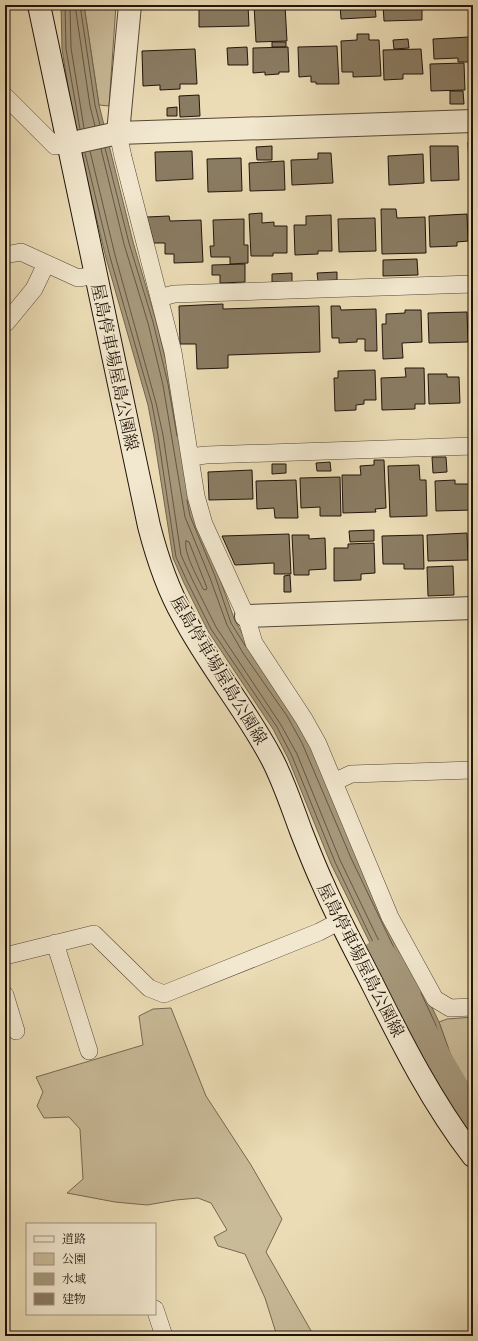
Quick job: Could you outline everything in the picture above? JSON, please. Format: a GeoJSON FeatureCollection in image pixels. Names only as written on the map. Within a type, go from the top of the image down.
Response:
{"type":"FeatureCollection","features":[{"type":"Feature","properties":{"kind":"main road","name":"屋島停車場屋島公園線"},"geometry":{"type":"LineString","coordinates":[[39,5],[149,526],[163,573],[183,617],[260,736],[283,782],[314,865],[340,921],[414,1063],[447,1119],[473,1156]]}},
{"type":"Feature","properties":{"kind":"main road"},"geometry":{"type":"LineString","coordinates":[[118,133],[130,5]]}},
{"type":"Feature","properties":{"kind":"main road"},"geometry":{"type":"LineString","coordinates":[[68,144],[118,133],[473,121]]}},
{"type":"Feature","properties":{"kind":"main road"},"geometry":{"type":"LineString","coordinates":[[246,616],[473,608]]}},
{"type":"Feature","properties":{"kind":"street"},"geometry":{"type":"LineString","coordinates":[[5,96],[55,146],[68,144]]}},
{"type":"Feature","properties":{"kind":"street"},"geometry":{"type":"LineString","coordinates":[[118,133],[176,369],[196,496],[204,524],[246,616],[254,643],[318,744],[390,917],[435,999],[450,1008],[473,1007]]}},
{"type":"Feature","properties":{"kind":"street"},"geometry":{"type":"LineString","coordinates":[[5,255],[21,252],[78,278],[96,275]]}},
{"type":"Feature","properties":{"kind":"street"},"geometry":{"type":"LineString","coordinates":[[6,323],[34,289],[46,264]]}},
{"type":"Feature","properties":{"kind":"street"},"geometry":{"type":"LineString","coordinates":[[159,298],[174,294],[473,284]]}},
{"type":"Feature","properties":{"kind":"street"},"geometry":{"type":"LineString","coordinates":[[190,457],[206,455],[473,446]]}},
{"type":"Feature","properties":{"kind":"street"},"geometry":{"type":"LineString","coordinates":[[334,782],[351,774],[473,770]]}},
{"type":"Feature","properties":{"kind":"street"},"geometry":{"type":"LineString","coordinates":[[5,956],[94,934],[150,988],[164,994],[319,932],[340,921]]}},
{"type":"Feature","properties":{"kind":"street"},"geometry":{"type":"LineString","coordinates":[[55,944],[89,1051]]}},
{"type":"Feature","properties":{"kind":"street"},"geometry":{"type":"LineString","coordinates":[[5,995],[16,1031]]}},
{"type":"Feature","properties":{"kind":"street"},"geometry":{"type":"LineString","coordinates":[[156,1312],[164,1336]]}},
{"type":"Feature","properties":{"kind":"green space"},"geometry":{"type":"Polygon","coordinates":[[[84,5],[116,5],[109,106],[99,105],[84,5]]]}},
{"type":"Feature","properties":{"kind":"green space"},"geometry":{"type":"Polygon","coordinates":[[[171,1008],[206,1096],[251,1165],[282,1219],[266,1252],[314,1336],[277,1336],[265,1298],[245,1254],[218,1246],[214,1237],[227,1230],[211,1203],[198,1198],[147,1205],[115,1202],[67,1193],[83,1179],[80,1129],[69,1117],[44,1118],[37,1106],[43,1092],[36,1077],[143,1045],[139,1016],[153,1009],[171,1008]]]}},
{"type":"Feature","properties":{"kind":"green space"},"geometry":{"type":"Polygon","coordinates":[[[473,1017],[473,1092],[454,1064],[439,1022],[447,1019],[473,1017]]]}},
{"type":"Feature","properties":{"kind":"water"},"geometry":{"type":"Polygon","coordinates":[[[61,5],[84,5],[99,105],[133,242],[156,321],[218,574],[235,621],[251,648],[295,711],[359,854],[439,1022],[454,1064],[473,1092],[473,1123],[442,1079],[369,941],[331,864],[288,758],[273,729],[208,631],[173,558],[148,405],[106,258],[74,124],[62,49],[61,5]]]}},
{"type":"Feature","properties":{"kind":"building"},"geometry":{"type":"Polygon","coordinates":[[[199,5],[248,5],[249,26],[199,27],[199,5]]]}},
{"type":"Feature","properties":{"kind":"building"},"geometry":{"type":"Polygon","coordinates":[[[254,5],[285,5],[287,41],[256,42],[254,5]]]}},
{"type":"Feature","properties":{"kind":"building"},"geometry":{"type":"Polygon","coordinates":[[[340,5],[375,5],[376,17],[341,19],[340,5]]]}},
{"type":"Feature","properties":{"kind":"building"},"geometry":{"type":"Polygon","coordinates":[[[383,5],[422,5],[422,20],[384,21],[383,5]]]}},
{"type":"Feature","properties":{"kind":"building"},"geometry":{"type":"Polygon","coordinates":[[[357,34],[369,34],[369,40],[379,40],[381,76],[353,77],[353,72],[342,72],[341,41],[357,40],[357,34]]]}},
{"type":"Feature","properties":{"kind":"building"},"geometry":{"type":"Polygon","coordinates":[[[469,37],[469,62],[458,62],[458,58],[434,59],[433,39],[469,37]]]}},
{"type":"Feature","properties":{"kind":"building"},"geometry":{"type":"Polygon","coordinates":[[[408,39],[409,48],[394,49],[393,40],[408,39]]]}},
{"type":"Feature","properties":{"kind":"building"},"geometry":{"type":"Polygon","coordinates":[[[272,42],[286,42],[286,47],[272,47],[272,42]]]}},
{"type":"Feature","properties":{"kind":"building"},"geometry":{"type":"Polygon","coordinates":[[[337,46],[339,84],[316,84],[316,82],[311,82],[311,76],[299,77],[298,47],[337,46]]]}},
{"type":"Feature","properties":{"kind":"building"},"geometry":{"type":"Polygon","coordinates":[[[247,47],[248,65],[228,65],[227,48],[247,47]]]}},
{"type":"Feature","properties":{"kind":"building"},"geometry":{"type":"Polygon","coordinates":[[[288,47],[289,72],[279,72],[279,74],[265,75],[265,72],[253,73],[253,48],[288,47]]]}},
{"type":"Feature","properties":{"kind":"building"},"geometry":{"type":"Polygon","coordinates":[[[195,49],[197,84],[180,84],[180,89],[160,90],[160,85],[143,86],[142,51],[195,49]]]}},
{"type":"Feature","properties":{"kind":"building"},"geometry":{"type":"Polygon","coordinates":[[[421,49],[423,74],[403,74],[403,79],[384,80],[383,50],[421,49]]]}},
{"type":"Feature","properties":{"kind":"building"},"geometry":{"type":"Polygon","coordinates":[[[464,63],[465,90],[431,91],[430,64],[464,63]]]}},
{"type":"Feature","properties":{"kind":"building"},"geometry":{"type":"Polygon","coordinates":[[[450,91],[463,91],[464,104],[450,104],[450,91]]]}},
{"type":"Feature","properties":{"kind":"building"},"geometry":{"type":"Polygon","coordinates":[[[199,95],[200,116],[180,117],[179,96],[199,95]]]}},
{"type":"Feature","properties":{"kind":"building"},"geometry":{"type":"Polygon","coordinates":[[[177,107],[177,116],[167,116],[167,108],[177,107]]]}},
{"type":"Feature","properties":{"kind":"building"},"geometry":{"type":"Polygon","coordinates":[[[468,142],[473,142],[473,168],[469,168],[468,142]]]}},
{"type":"Feature","properties":{"kind":"building"},"geometry":{"type":"Polygon","coordinates":[[[272,146],[272,160],[257,160],[256,147],[272,146]]]}},
{"type":"Feature","properties":{"kind":"building"},"geometry":{"type":"Polygon","coordinates":[[[430,146],[458,146],[459,180],[431,181],[430,146]]]}},
{"type":"Feature","properties":{"kind":"building"},"geometry":{"type":"Polygon","coordinates":[[[192,151],[193,179],[156,181],[155,152],[192,151]]]}},
{"type":"Feature","properties":{"kind":"building"},"geometry":{"type":"Polygon","coordinates":[[[318,153],[331,153],[333,183],[292,185],[291,160],[318,159],[318,153]]]}},
{"type":"Feature","properties":{"kind":"building"},"geometry":{"type":"Polygon","coordinates":[[[423,154],[424,183],[389,185],[388,156],[423,154]]]}},
{"type":"Feature","properties":{"kind":"building"},"geometry":{"type":"Polygon","coordinates":[[[241,158],[242,191],[208,192],[207,159],[241,158]]]}},
{"type":"Feature","properties":{"kind":"building"},"geometry":{"type":"Polygon","coordinates":[[[284,161],[285,190],[250,191],[249,163],[284,161]]]}},
{"type":"Feature","properties":{"kind":"building"},"geometry":{"type":"Polygon","coordinates":[[[381,209],[396,209],[397,218],[425,217],[426,253],[382,254],[381,209]]]}},
{"type":"Feature","properties":{"kind":"building"},"geometry":{"type":"Polygon","coordinates":[[[262,213],[262,223],[274,222],[274,226],[287,226],[287,253],[273,253],[273,256],[251,256],[249,214],[262,213]]]}},
{"type":"Feature","properties":{"kind":"building"},"geometry":{"type":"Polygon","coordinates":[[[467,214],[468,241],[457,242],[457,246],[430,247],[429,216],[467,214]]]}},
{"type":"Feature","properties":{"kind":"building"},"geometry":{"type":"Polygon","coordinates":[[[331,215],[332,251],[318,251],[318,254],[295,255],[294,225],[306,225],[306,216],[331,215]]]}},
{"type":"Feature","properties":{"kind":"building"},"geometry":{"type":"Polygon","coordinates":[[[169,216],[170,221],[201,220],[203,262],[174,263],[174,254],[165,254],[165,243],[154,243],[147,217],[169,216]]]}},
{"type":"Feature","properties":{"kind":"building"},"geometry":{"type":"Polygon","coordinates":[[[470,216],[473,216],[473,249],[471,249],[470,216]]]}},
{"type":"Feature","properties":{"kind":"building"},"geometry":{"type":"Polygon","coordinates":[[[375,218],[376,251],[339,252],[338,219],[375,218]]]}},
{"type":"Feature","properties":{"kind":"building"},"geometry":{"type":"Polygon","coordinates":[[[244,219],[244,245],[248,245],[248,263],[230,264],[230,257],[211,257],[210,246],[214,246],[213,220],[244,219]]]}},
{"type":"Feature","properties":{"kind":"building"},"geometry":{"type":"Polygon","coordinates":[[[417,259],[418,275],[383,276],[383,260],[417,259]]]}},
{"type":"Feature","properties":{"kind":"building"},"geometry":{"type":"Polygon","coordinates":[[[245,264],[245,282],[220,283],[220,275],[212,275],[212,265],[245,264]]]}},
{"type":"Feature","properties":{"kind":"building"},"geometry":{"type":"Polygon","coordinates":[[[337,272],[337,280],[318,281],[317,273],[337,272]]]}},
{"type":"Feature","properties":{"kind":"building"},"geometry":{"type":"Polygon","coordinates":[[[292,273],[292,282],[272,282],[272,274],[292,273]]]}},
{"type":"Feature","properties":{"kind":"building"},"geometry":{"type":"Polygon","coordinates":[[[223,304],[223,309],[319,306],[320,352],[228,355],[228,368],[197,369],[196,344],[180,344],[179,306],[223,304]]]}},
{"type":"Feature","properties":{"kind":"building"},"geometry":{"type":"Polygon","coordinates":[[[331,306],[340,306],[341,310],[376,309],[377,351],[365,351],[365,339],[357,339],[357,342],[339,343],[339,338],[332,338],[331,306]]]}},
{"type":"Feature","properties":{"kind":"building"},"geometry":{"type":"Polygon","coordinates":[[[470,306],[473,306],[473,347],[471,347],[470,306]]]}},
{"type":"Feature","properties":{"kind":"building"},"geometry":{"type":"Polygon","coordinates":[[[405,310],[421,310],[422,342],[402,343],[403,358],[383,359],[382,324],[386,324],[386,314],[405,313],[405,310]]]}},
{"type":"Feature","properties":{"kind":"building"},"geometry":{"type":"Polygon","coordinates":[[[467,312],[468,342],[429,343],[428,313],[467,312]]]}},
{"type":"Feature","properties":{"kind":"building"},"geometry":{"type":"Polygon","coordinates":[[[405,368],[424,368],[425,404],[415,404],[415,409],[382,410],[381,378],[406,377],[405,368]]]}},
{"type":"Feature","properties":{"kind":"building"},"geometry":{"type":"Polygon","coordinates":[[[375,370],[376,400],[364,400],[364,404],[356,405],[356,410],[335,411],[334,378],[338,378],[338,371],[375,370]]]}},
{"type":"Feature","properties":{"kind":"building"},"geometry":{"type":"Polygon","coordinates":[[[428,374],[447,374],[447,377],[459,377],[460,403],[429,404],[428,374]]]}},
{"type":"Feature","properties":{"kind":"building"},"geometry":{"type":"Polygon","coordinates":[[[432,457],[446,457],[447,472],[433,473],[432,457]]]}},
{"type":"Feature","properties":{"kind":"building"},"geometry":{"type":"Polygon","coordinates":[[[374,460],[384,460],[386,508],[375,509],[376,512],[343,513],[342,475],[361,475],[360,466],[374,465],[374,460]]]}},
{"type":"Feature","properties":{"kind":"building"},"geometry":{"type":"Polygon","coordinates":[[[330,462],[331,471],[317,471],[316,463],[330,462]]]}},
{"type":"Feature","properties":{"kind":"building"},"geometry":{"type":"Polygon","coordinates":[[[272,464],[286,464],[286,473],[272,474],[272,464]]]}},
{"type":"Feature","properties":{"kind":"building"},"geometry":{"type":"Polygon","coordinates":[[[419,465],[420,480],[426,480],[427,516],[390,517],[388,466],[419,465]]]}},
{"type":"Feature","properties":{"kind":"building"},"geometry":{"type":"Polygon","coordinates":[[[252,470],[253,499],[209,500],[208,472],[252,470]]]}},
{"type":"Feature","properties":{"kind":"building"},"geometry":{"type":"Polygon","coordinates":[[[340,477],[341,516],[320,516],[320,507],[301,508],[300,478],[340,477]]]}},
{"type":"Feature","properties":{"kind":"building"},"geometry":{"type":"Polygon","coordinates":[[[296,480],[298,518],[275,518],[274,508],[257,509],[256,481],[296,480]]]}},
{"type":"Feature","properties":{"kind":"building"},"geometry":{"type":"Polygon","coordinates":[[[455,480],[455,484],[473,484],[473,510],[436,511],[435,481],[455,480]]]}},
{"type":"Feature","properties":{"kind":"building"},"geometry":{"type":"Polygon","coordinates":[[[374,530],[374,541],[350,542],[349,531],[374,530]]]}},
{"type":"Feature","properties":{"kind":"building"},"geometry":{"type":"Polygon","coordinates":[[[467,533],[468,560],[428,561],[427,535],[467,533]]]}},
{"type":"Feature","properties":{"kind":"building"},"geometry":{"type":"Polygon","coordinates":[[[289,534],[291,574],[274,574],[274,563],[235,565],[222,536],[289,534]]]}},
{"type":"Feature","properties":{"kind":"building"},"geometry":{"type":"Polygon","coordinates":[[[292,535],[309,535],[309,539],[325,538],[326,569],[309,570],[309,575],[294,575],[292,535]]]}},
{"type":"Feature","properties":{"kind":"building"},"geometry":{"type":"Polygon","coordinates":[[[423,535],[424,569],[404,569],[404,564],[383,564],[382,536],[423,535]]]}},
{"type":"Feature","properties":{"kind":"building"},"geometry":{"type":"Polygon","coordinates":[[[374,543],[375,573],[361,574],[361,580],[334,581],[334,548],[348,548],[348,544],[374,543]]]}},
{"type":"Feature","properties":{"kind":"building"},"geometry":{"type":"Polygon","coordinates":[[[453,566],[454,595],[428,596],[427,567],[453,566]]]}},
{"type":"Feature","properties":{"kind":"building"},"geometry":{"type":"Polygon","coordinates":[[[290,575],[291,592],[284,592],[284,576],[290,575]]]}},
{"type":"Feature","properties":{"kind":"waterway"},"geometry":{"type":"LineString","coordinates":[[379,959],[424,1044],[473,1126]]}}]}
